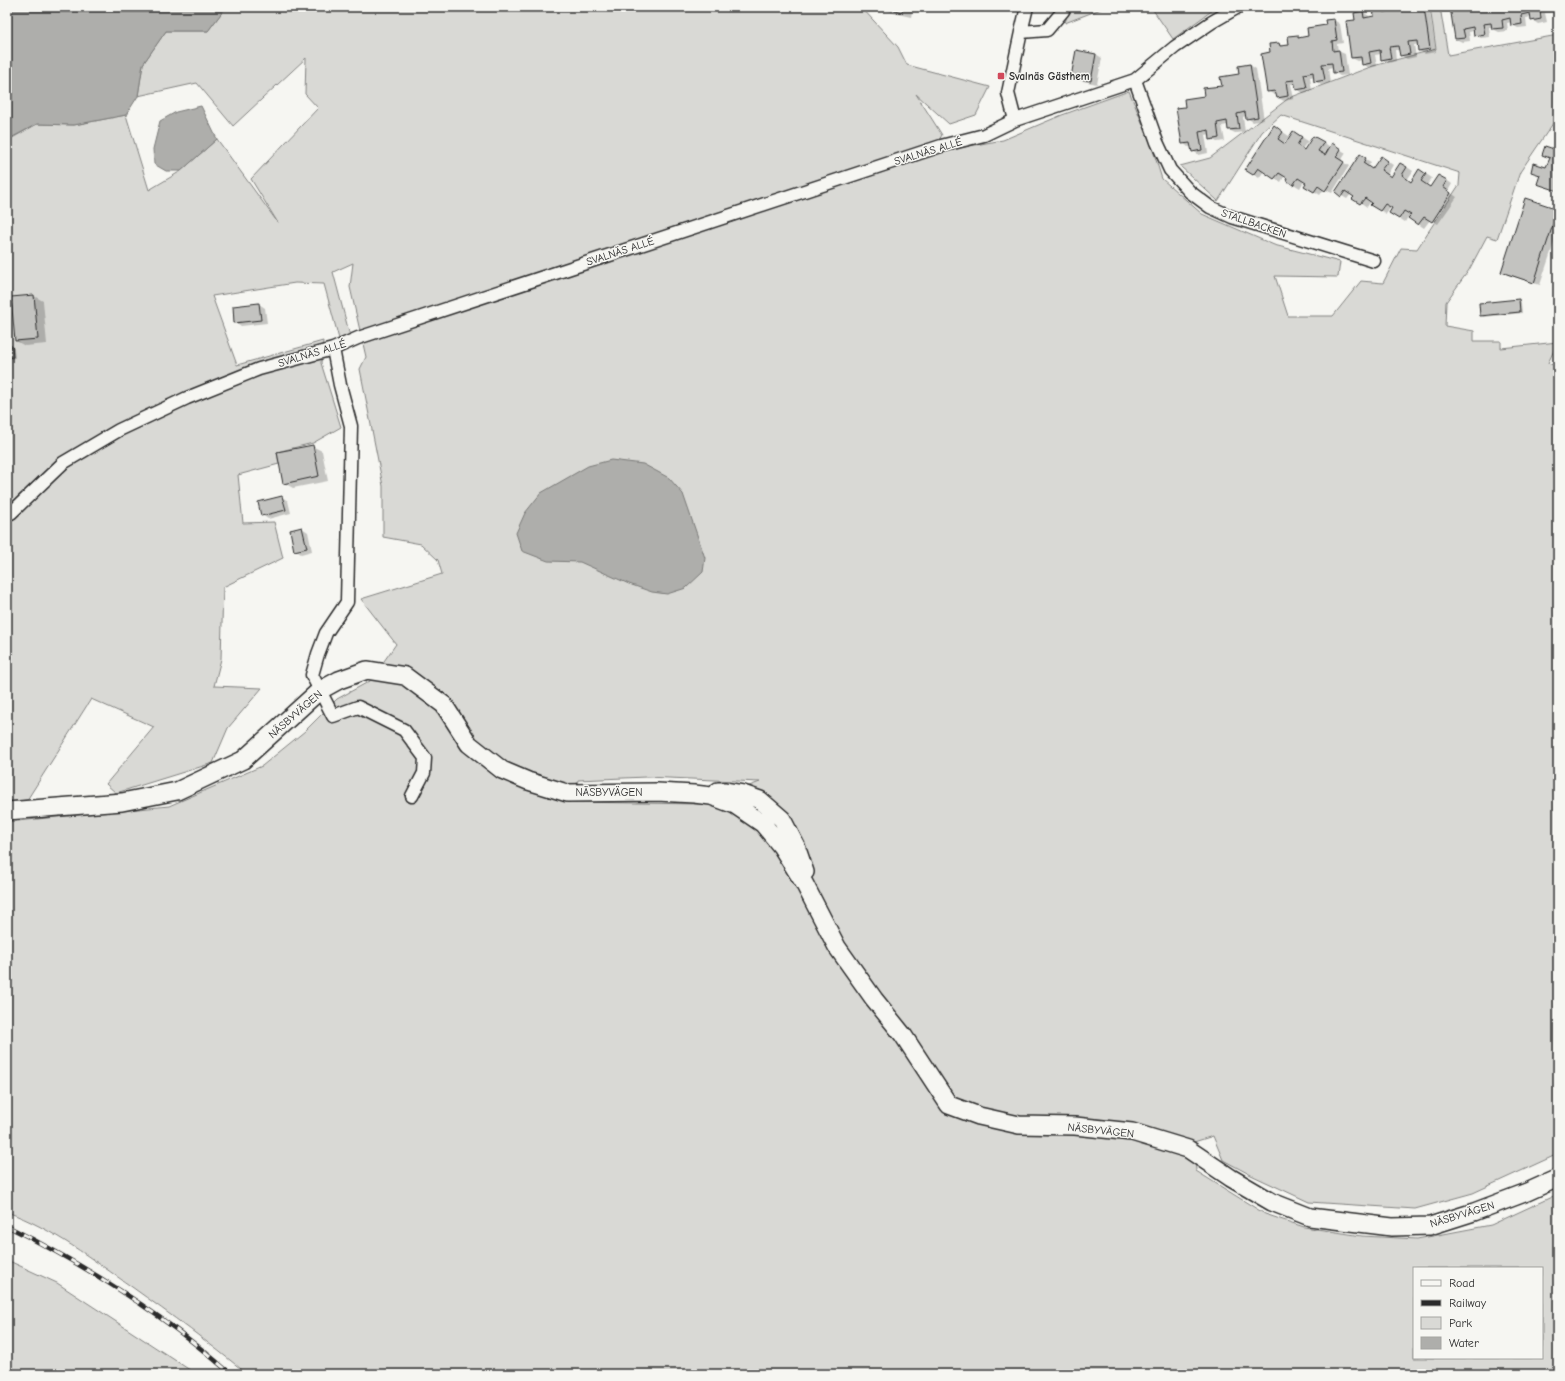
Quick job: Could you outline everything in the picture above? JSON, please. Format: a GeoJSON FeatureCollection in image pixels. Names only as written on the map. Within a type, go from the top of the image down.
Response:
{"type":"FeatureCollection","features":[{"type":"Feature","properties":{"kind":"street"},"geometry":{"type":"LineString","coordinates":[[1015,120],[1008,93],[1020,32],[1027,7]]}},
{"type":"Feature","properties":{"kind":"street"},"geometry":{"type":"LineString","coordinates":[[1020,32],[1047,30],[1063,11],[1063,7]]}},
{"type":"Feature","properties":{"kind":"street","name":"SVALNÄS ALLÉ"},"geometry":{"type":"LineString","coordinates":[[11,513],[63,463],[119,430],[187,398],[259,369],[333,349],[358,338],[524,283],[934,149],[984,135],[1015,120],[1135,80],[1176,47],[1212,22],[1238,7]]}},
{"type":"Feature","properties":{"kind":"street","name":"STALLBACKEN"},"geometry":{"type":"LineString","coordinates":[[1135,80],[1157,142],[1170,170],[1190,192],[1210,207],[1232,218],[1374,262]]}},
{"type":"Feature","properties":{"kind":"street"},"geometry":{"type":"LineString","coordinates":[[333,349],[351,426],[347,602],[326,633],[312,675],[333,716],[358,707],[404,730],[425,758],[424,773],[412,796]]}},
{"type":"Feature","properties":{"kind":"street","name":"NÄSBYVÄGEN"},"geometry":{"type":"LineString","coordinates":[[7,811],[122,802],[177,790],[243,760],[319,691],[339,680],[367,670],[405,676],[444,705],[469,744],[502,770],[528,781],[567,793],[657,792],[711,796],[735,805],[763,824],[781,846],[838,947],[874,999],[902,1035],[949,1105],[979,1116],[1019,1124],[1075,1126],[1132,1132],[1188,1149],[1231,1178],[1272,1202],[1310,1217],[1325,1219],[1392,1226],[1430,1226],[1474,1212],[1527,1192],[1558,1178]]}},
{"type":"Feature","properties":{"kind":"green space"},"geometry":{"type":"Polygon","coordinates":[[[226,7],[861,7],[898,47],[907,65],[990,87],[976,115],[949,124],[916,94],[942,135],[931,153],[1003,140],[1062,115],[1129,91],[1151,144],[1162,179],[1202,214],[1274,245],[1340,262],[1338,277],[1275,276],[1288,316],[1333,316],[1361,281],[1383,283],[1401,248],[1417,249],[1459,185],[1460,173],[1281,115],[1262,132],[1218,201],[1180,166],[1210,158],[1289,98],[1373,66],[1436,49],[1430,7],[1440,7],[1448,55],[1558,35],[1558,116],[1520,172],[1497,239],[1487,236],[1469,270],[1446,302],[1445,326],[1474,331],[1474,341],[1501,341],[1501,348],[1558,342],[1548,363],[1558,367],[1558,1154],[1473,1193],[1415,1209],[1309,1202],[1223,1160],[1213,1136],[1194,1142],[1196,1171],[1265,1214],[1304,1227],[1362,1236],[1417,1239],[1491,1225],[1558,1194],[1558,1374],[247,1374],[190,1329],[87,1256],[40,1227],[7,1212],[7,822],[169,806],[262,766],[305,731],[337,699],[370,681],[396,644],[361,599],[442,574],[438,560],[421,544],[383,537],[383,486],[360,369],[366,357],[350,287],[353,263],[333,272],[350,336],[339,339],[324,284],[295,283],[212,296],[237,365],[323,341],[321,363],[341,427],[313,443],[277,452],[279,464],[238,475],[243,523],[274,522],[283,558],[223,587],[221,659],[214,686],[262,688],[228,728],[213,763],[116,793],[106,784],[154,727],[91,699],[27,800],[7,802],[7,141],[37,124],[74,125],[126,115],[149,190],[181,171],[217,139],[278,223],[251,179],[318,108],[305,94],[306,58],[233,126],[197,83],[138,96],[143,64],[166,31],[208,31],[226,7]],[[646,777],[578,780],[573,802],[700,804],[760,782],[646,777]]]}},
{"type":"Feature","properties":{"kind":"green space"},"geometry":{"type":"Polygon","coordinates":[[[1069,7],[1106,7],[1065,23],[1069,7]]]}},
{"type":"Feature","properties":{"kind":"green space"},"geometry":{"type":"Polygon","coordinates":[[[1151,7],[1217,7],[1173,39],[1151,7]]]}},
{"type":"Feature","properties":{"kind":"green space"},"geometry":{"type":"Polygon","coordinates":[[[7,1260],[57,1283],[196,1374],[7,1374],[7,1260]]]}},
{"type":"Feature","properties":{"kind":"water"},"geometry":{"type":"Polygon","coordinates":[[[7,7],[226,7],[208,31],[166,31],[143,64],[138,96],[126,115],[74,125],[37,124],[7,140],[7,7]]]}},
{"type":"Feature","properties":{"kind":"water"},"geometry":{"type":"Polygon","coordinates":[[[201,106],[217,139],[181,171],[166,171],[154,164],[153,149],[160,121],[176,112],[201,106]]]}},
{"type":"Feature","properties":{"kind":"water"},"geometry":{"type":"Polygon","coordinates":[[[611,460],[643,464],[669,478],[683,494],[705,558],[703,572],[686,588],[667,594],[652,592],[629,584],[580,562],[548,561],[522,551],[516,533],[525,513],[541,493],[588,466],[611,460]]]}},
{"type":"Feature","properties":{"kind":"building"},"geometry":{"type":"Polygon","coordinates":[[[883,7],[903,7],[902,12],[883,7]]]}},
{"type":"Feature","properties":{"kind":"building"},"geometry":{"type":"Polygon","coordinates":[[[1373,7],[1383,7],[1384,12],[1393,11],[1392,7],[1402,7],[1403,9],[1424,7],[1430,49],[1418,51],[1417,41],[1408,42],[1410,54],[1400,56],[1398,46],[1389,47],[1391,58],[1381,60],[1380,50],[1369,52],[1371,63],[1362,65],[1361,57],[1351,58],[1346,21],[1355,20],[1354,13],[1363,11],[1364,18],[1374,16],[1373,7]]]}},
{"type":"Feature","properties":{"kind":"building"},"geometry":{"type":"Polygon","coordinates":[[[1450,7],[1548,7],[1549,9],[1540,10],[1541,19],[1531,21],[1530,13],[1521,15],[1522,24],[1511,26],[1510,18],[1502,20],[1503,28],[1492,29],[1491,23],[1483,24],[1485,34],[1474,36],[1473,27],[1463,29],[1465,38],[1455,39],[1450,7]]]}},
{"type":"Feature","properties":{"kind":"building"},"geometry":{"type":"Polygon","coordinates":[[[1334,19],[1337,40],[1332,41],[1333,51],[1339,50],[1342,72],[1333,73],[1332,63],[1322,64],[1325,80],[1314,82],[1313,72],[1304,74],[1307,88],[1296,90],[1294,80],[1286,81],[1288,96],[1277,98],[1275,91],[1267,92],[1261,54],[1270,52],[1269,44],[1279,43],[1280,46],[1289,45],[1288,36],[1298,35],[1298,38],[1308,36],[1307,28],[1326,25],[1325,20],[1334,19]]]}},
{"type":"Feature","properties":{"kind":"building"},"geometry":{"type":"Polygon","coordinates":[[[1076,50],[1096,54],[1091,81],[1071,77],[1076,50]]]}},
{"type":"Feature","properties":{"kind":"building"},"geometry":{"type":"Polygon","coordinates":[[[1250,64],[1258,117],[1246,119],[1245,112],[1237,114],[1239,129],[1228,130],[1227,121],[1217,123],[1219,138],[1210,140],[1209,130],[1199,132],[1202,150],[1192,152],[1190,143],[1182,144],[1176,108],[1185,107],[1184,99],[1204,96],[1203,88],[1222,86],[1220,77],[1239,74],[1238,66],[1250,64]]]}},
{"type":"Feature","properties":{"kind":"building"},"geometry":{"type":"Polygon","coordinates":[[[1274,125],[1283,132],[1278,139],[1285,144],[1293,131],[1302,137],[1297,145],[1304,150],[1313,136],[1324,142],[1318,151],[1325,155],[1332,143],[1341,149],[1336,157],[1344,162],[1325,191],[1318,186],[1314,192],[1304,186],[1306,183],[1298,178],[1293,185],[1286,180],[1287,178],[1279,173],[1274,179],[1258,168],[1253,175],[1245,170],[1274,125]]]}},
{"type":"Feature","properties":{"kind":"building"},"geometry":{"type":"Polygon","coordinates":[[[1557,129],[1558,191],[1537,184],[1540,175],[1531,172],[1533,163],[1546,167],[1550,158],[1542,155],[1545,146],[1554,149],[1557,140],[1554,139],[1557,129]]]}},
{"type":"Feature","properties":{"kind":"building"},"geometry":{"type":"Polygon","coordinates":[[[1360,154],[1366,158],[1363,163],[1372,169],[1381,156],[1388,161],[1381,170],[1391,177],[1400,163],[1407,167],[1402,175],[1411,182],[1419,169],[1426,174],[1421,181],[1430,187],[1438,175],[1447,180],[1443,187],[1451,193],[1432,222],[1424,217],[1418,225],[1408,218],[1411,215],[1404,211],[1399,219],[1389,213],[1392,208],[1385,204],[1380,211],[1370,205],[1372,203],[1365,198],[1360,204],[1352,199],[1354,197],[1345,191],[1341,197],[1335,192],[1360,154]]]}},
{"type":"Feature","properties":{"kind":"building"},"geometry":{"type":"Polygon","coordinates":[[[1525,198],[1558,209],[1534,283],[1501,272],[1525,198]]]}},
{"type":"Feature","properties":{"kind":"building"},"geometry":{"type":"Polygon","coordinates":[[[34,295],[38,339],[15,341],[11,297],[34,295]]]}},
{"type":"Feature","properties":{"kind":"building"},"geometry":{"type":"Polygon","coordinates":[[[1519,299],[1520,312],[1480,316],[1479,303],[1519,299]]]}},
{"type":"Feature","properties":{"kind":"building"},"geometry":{"type":"Polygon","coordinates":[[[259,303],[261,320],[234,323],[233,306],[259,303]]]}},
{"type":"Feature","properties":{"kind":"building"},"geometry":{"type":"Polygon","coordinates":[[[7,346],[12,346],[13,357],[7,358],[7,346]]]}},
{"type":"Feature","properties":{"kind":"building"},"geometry":{"type":"Polygon","coordinates":[[[313,445],[319,476],[283,484],[277,452],[313,445]]]}},
{"type":"Feature","properties":{"kind":"building"},"geometry":{"type":"Polygon","coordinates":[[[282,496],[286,510],[261,516],[258,502],[282,496]]]}},
{"type":"Feature","properties":{"kind":"building"},"geometry":{"type":"Polygon","coordinates":[[[302,527],[307,548],[294,551],[290,530],[302,527]]]}},
{"type":"Feature","properties":{"kind":"railway"},"geometry":{"type":"LineString","coordinates":[[7,1226],[37,1241],[124,1293],[179,1332],[231,1374]]}},
{"type":"Feature","properties":{"kind":"place","name":"Svalnäs Gästhem"},"geometry":{"type":"Point","coordinates":[1001,76]}}]}
